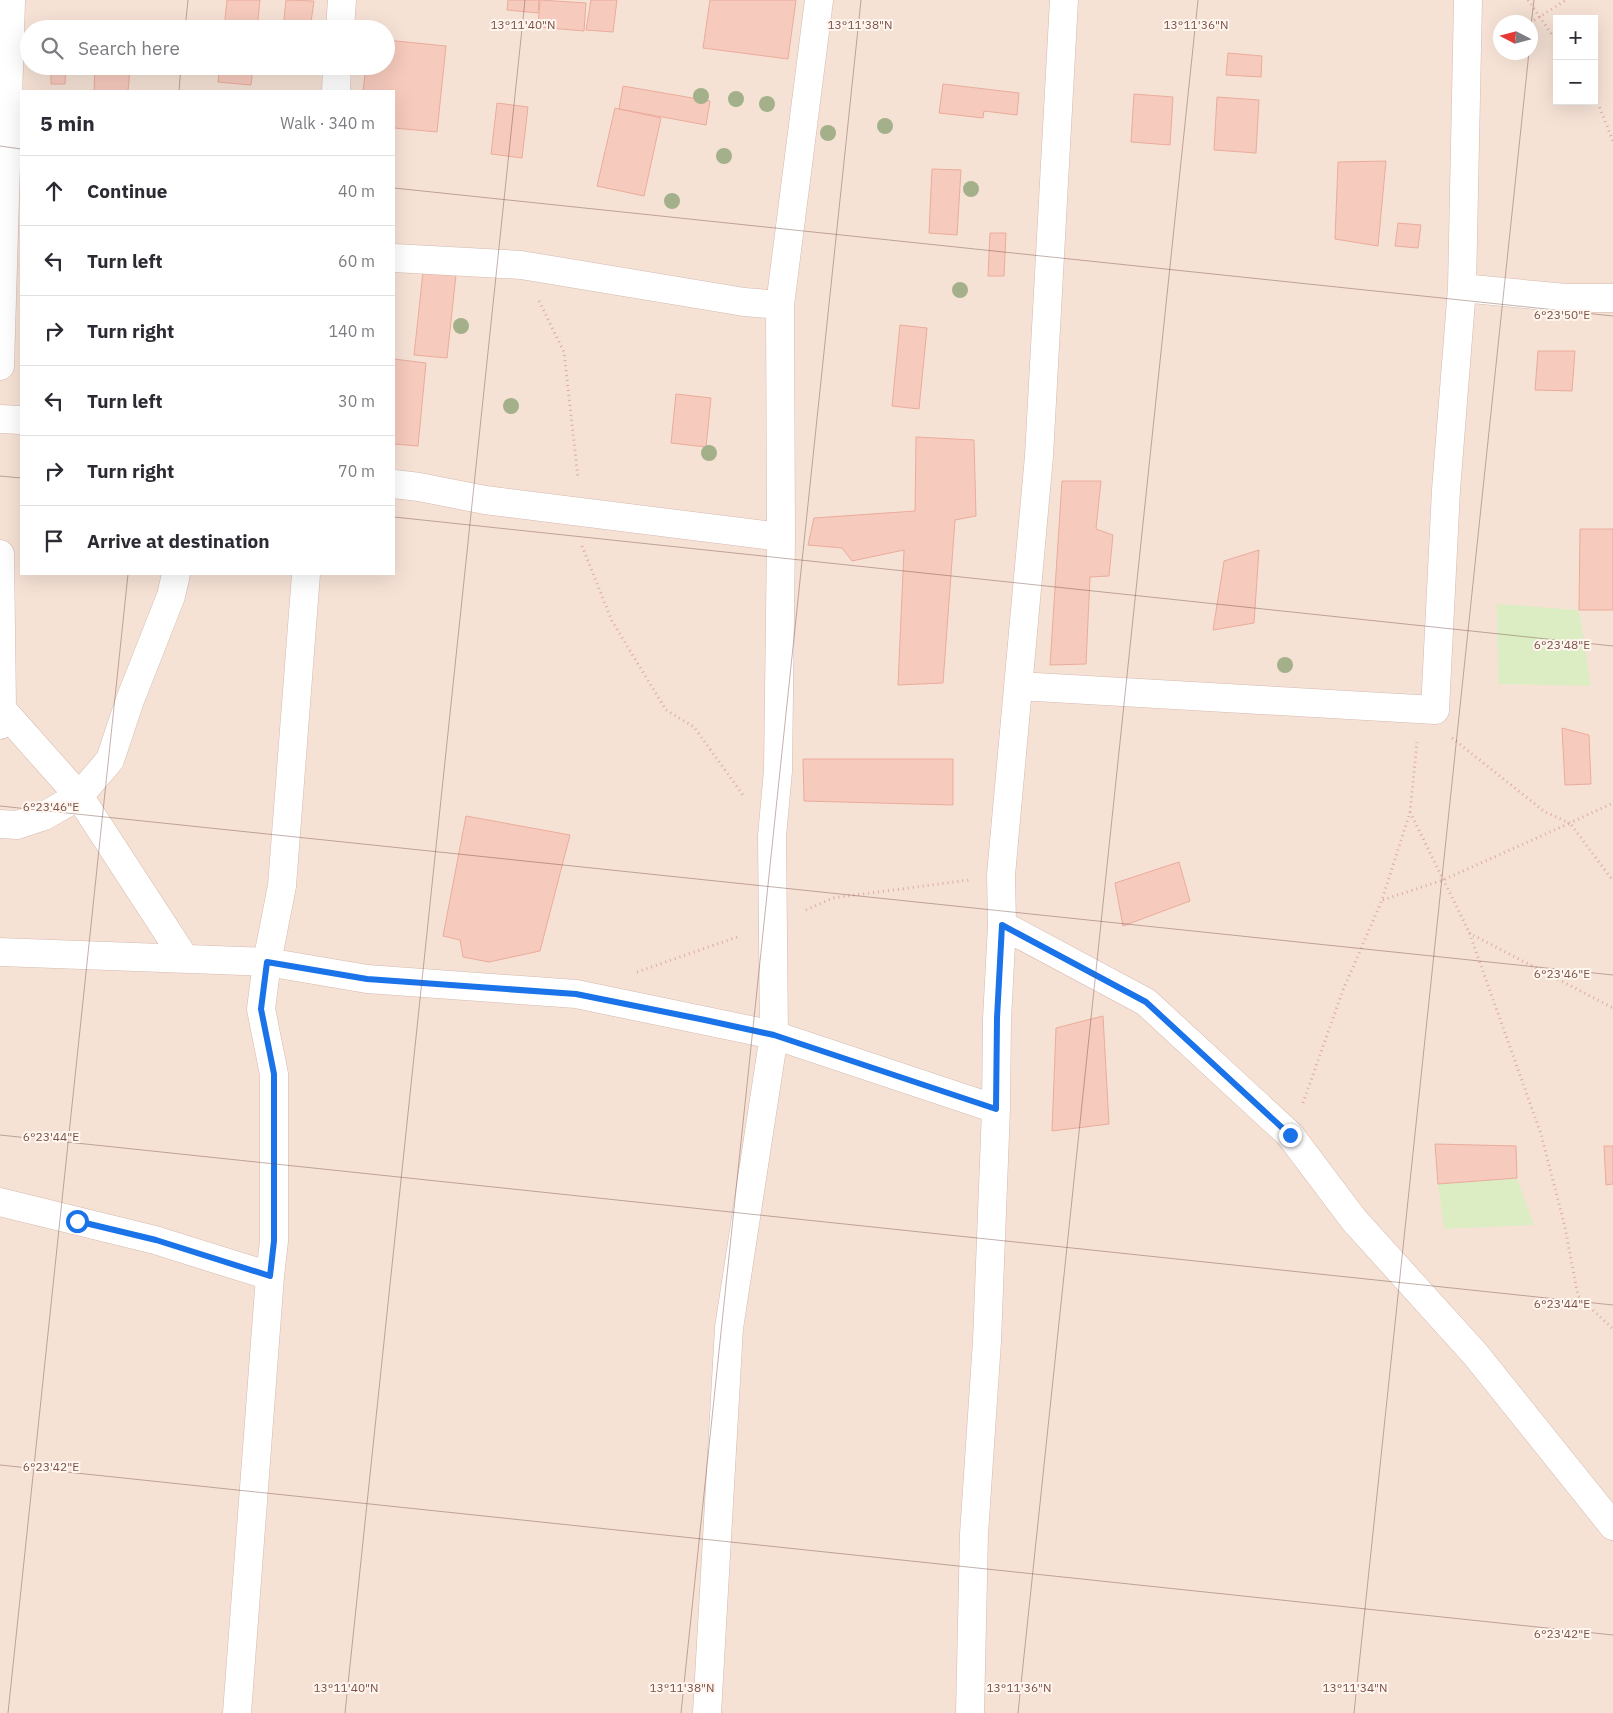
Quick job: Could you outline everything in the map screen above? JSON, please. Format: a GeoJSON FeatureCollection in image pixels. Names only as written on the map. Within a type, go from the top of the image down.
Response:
{"type":"FeatureCollection","features":[{"type":"Feature","properties":{"kind":"street"},"geometry":{"type":"LineString","coordinates":[[0,366],[11,0]]}},
{"type":"Feature","properties":{"kind":"street"},"geometry":{"type":"LineString","coordinates":[[341,20],[342,0]]}},
{"type":"Feature","properties":{"kind":"street"},"geometry":{"type":"LineString","coordinates":[[707,1713],[729,1328],[774,1035],[772,836],[778,771],[781,537],[780,304],[819,0]]}},
{"type":"Feature","properties":{"kind":"street"},"geometry":{"type":"LineString","coordinates":[[970,1713],[974,1534],[987,1341],[996,1109],[997,1018],[1002,925],[1001,875],[1039,456],[1064,0]]}},
{"type":"Feature","properties":{"kind":"street"},"geometry":{"type":"LineString","coordinates":[[1018,686],[1435,710],[1446,490],[1462,288],[1468,0]]}},
{"type":"Feature","properties":{"kind":"street"},"geometry":{"type":"LineString","coordinates":[[336,90],[337,75]]}},
{"type":"Feature","properties":{"kind":"street"},"geometry":{"type":"LineString","coordinates":[[395,258],[521,265],[744,302],[780,304]]}},
{"type":"Feature","properties":{"kind":"street"},"geometry":{"type":"LineString","coordinates":[[1462,288],[1566,298],[1613,298]]}},
{"type":"Feature","properties":{"kind":"street"},"geometry":{"type":"LineString","coordinates":[[0,419],[20,420]]}},
{"type":"Feature","properties":{"kind":"street"},"geometry":{"type":"LineString","coordinates":[[395,484],[485,500],[781,537]]}},
{"type":"Feature","properties":{"kind":"street"},"geometry":{"type":"LineString","coordinates":[[0,554],[1,714],[79,796],[185,959]]}},
{"type":"Feature","properties":{"kind":"street"},"geometry":{"type":"LineString","coordinates":[[0,824],[17,825],[44,816],[79,796],[110,760],[130,700],[171,596],[176,575]]}},
{"type":"Feature","properties":{"kind":"street"},"geometry":{"type":"LineString","coordinates":[[237,1713],[274,1241],[274,1074],[261,1009],[267,962],[282,886],[306,575]]}},
{"type":"Feature","properties":{"kind":"street"},"geometry":{"type":"LineString","coordinates":[[1002,925],[1146,1002],[1290,1135],[1354,1220],[1476,1356],[1613,1526]]}},
{"type":"Feature","properties":{"kind":"street"},"geometry":{"type":"LineString","coordinates":[[0,952],[267,962],[367,979],[576,994],[774,1035],[996,1109]]}},
{"type":"Feature","properties":{"kind":"street"},"geometry":{"type":"LineString","coordinates":[[0,1202],[156,1240],[270,1276]]}},
{"type":"Feature","properties":{"kind":"path"},"geometry":{"type":"LineString","coordinates":[[1528,0],[1553,36]]}},
{"type":"Feature","properties":{"kind":"path"},"geometry":{"type":"LineString","coordinates":[[1539,17],[1566,0]]}},
{"type":"Feature","properties":{"kind":"path"},"geometry":{"type":"LineString","coordinates":[[1598,105],[1613,141]]}},
{"type":"Feature","properties":{"kind":"path"},"geometry":{"type":"LineString","coordinates":[[521,265],[564,352],[578,478],[568,510],[612,622],[666,710],[694,727],[772,836]]}},
{"type":"Feature","properties":{"kind":"path"},"geometry":{"type":"LineString","coordinates":[[1290,1135],[1320,1060],[1343,990],[1382,900],[1410,812],[1421,709]]}},
{"type":"Feature","properties":{"kind":"path"},"geometry":{"type":"LineString","coordinates":[[1452,740],[1546,812],[1570,823],[1613,882]]}},
{"type":"Feature","properties":{"kind":"path"},"geometry":{"type":"LineString","coordinates":[[1382,900],[1443,880],[1613,802]]}},
{"type":"Feature","properties":{"kind":"path"},"geometry":{"type":"LineString","coordinates":[[1410,812],[1469,932],[1541,1134],[1565,1227],[1578,1296],[1613,1329]]}},
{"type":"Feature","properties":{"kind":"path"},"geometry":{"type":"LineString","coordinates":[[1469,932],[1613,1008]]}},
{"type":"Feature","properties":{"kind":"shaded area"},"geometry":{"type":"Polygon","coordinates":[[[0,0],[1613,0],[1613,1713],[0,1713],[0,0]]]}},
{"type":"Feature","properties":{"kind":"green space"},"geometry":{"type":"Polygon","coordinates":[[[1497,604],[1579,610],[1591,686],[1498,684],[1497,604]]]}},
{"type":"Feature","properties":{"kind":"green space"},"geometry":{"type":"Polygon","coordinates":[[[1517,1178],[1534,1225],[1444,1229],[1438,1184],[1517,1178]]]}},
{"type":"Feature","properties":{"kind":"building"},"geometry":{"type":"Polygon","coordinates":[[[227,0],[260,0],[258,20],[225,20],[227,0]]]}},
{"type":"Feature","properties":{"kind":"building"},"geometry":{"type":"Polygon","coordinates":[[[286,0],[314,1],[311,20],[284,20],[286,0]]]}},
{"type":"Feature","properties":{"kind":"building"},"geometry":{"type":"Polygon","coordinates":[[[508,0],[539,0],[538,13],[507,10],[508,0]]]}},
{"type":"Feature","properties":{"kind":"building"},"geometry":{"type":"Polygon","coordinates":[[[540,0],[586,3],[584,31],[538,27],[540,0]]]}},
{"type":"Feature","properties":{"kind":"building"},"geometry":{"type":"Polygon","coordinates":[[[591,0],[617,0],[613,32],[586,30],[591,0]]]}},
{"type":"Feature","properties":{"kind":"building"},"geometry":{"type":"Polygon","coordinates":[[[710,0],[796,0],[788,59],[703,48],[710,0]]]}},
{"type":"Feature","properties":{"kind":"building"},"geometry":{"type":"Polygon","coordinates":[[[395,41],[446,46],[437,132],[395,128],[395,90],[363,90],[365,75],[395,75],[395,41]]]}},
{"type":"Feature","properties":{"kind":"building"},"geometry":{"type":"Polygon","coordinates":[[[1228,53],[1262,56],[1261,77],[1226,75],[1228,53]]]}},
{"type":"Feature","properties":{"kind":"building"},"geometry":{"type":"Polygon","coordinates":[[[51,75],[66,75],[65,84],[51,84],[51,75]]]}},
{"type":"Feature","properties":{"kind":"building"},"geometry":{"type":"Polygon","coordinates":[[[95,75],[129,75],[128,90],[94,90],[95,75]]]}},
{"type":"Feature","properties":{"kind":"building"},"geometry":{"type":"Polygon","coordinates":[[[219,75],[252,75],[251,85],[218,82],[219,75]]]}},
{"type":"Feature","properties":{"kind":"building"},"geometry":{"type":"Polygon","coordinates":[[[943,84],[1019,93],[1017,115],[984,111],[983,118],[939,113],[943,84]]]}},
{"type":"Feature","properties":{"kind":"building"},"geometry":{"type":"Polygon","coordinates":[[[623,86],[710,101],[706,125],[619,109],[623,86]]]}},
{"type":"Feature","properties":{"kind":"building"},"geometry":{"type":"Polygon","coordinates":[[[1134,94],[1173,97],[1170,145],[1131,142],[1134,94]]]}},
{"type":"Feature","properties":{"kind":"building"},"geometry":{"type":"Polygon","coordinates":[[[1217,97],[1259,100],[1256,153],[1214,150],[1217,97]]]}},
{"type":"Feature","properties":{"kind":"building"},"geometry":{"type":"Polygon","coordinates":[[[497,103],[528,107],[522,158],[491,154],[497,103]]]}},
{"type":"Feature","properties":{"kind":"building"},"geometry":{"type":"Polygon","coordinates":[[[615,108],[661,118],[644,196],[597,186],[615,108]]]}},
{"type":"Feature","properties":{"kind":"building"},"geometry":{"type":"Polygon","coordinates":[[[1386,161],[1378,246],[1335,239],[1338,162],[1386,161]]]}},
{"type":"Feature","properties":{"kind":"building"},"geometry":{"type":"Polygon","coordinates":[[[932,169],[961,170],[957,235],[929,233],[932,169]]]}},
{"type":"Feature","properties":{"kind":"building"},"geometry":{"type":"Polygon","coordinates":[[[1398,223],[1421,225],[1418,248],[1395,246],[1398,223]]]}},
{"type":"Feature","properties":{"kind":"building"},"geometry":{"type":"Polygon","coordinates":[[[990,233],[1006,233],[1004,276],[988,276],[990,233]]]}},
{"type":"Feature","properties":{"kind":"building"},"geometry":{"type":"Polygon","coordinates":[[[423,272],[456,275],[447,358],[414,355],[423,272]]]}},
{"type":"Feature","properties":{"kind":"building"},"geometry":{"type":"Polygon","coordinates":[[[900,325],[927,328],[919,409],[892,406],[900,325]]]}},
{"type":"Feature","properties":{"kind":"building"},"geometry":{"type":"Polygon","coordinates":[[[1538,351],[1575,351],[1572,391],[1535,390],[1538,351]]]}},
{"type":"Feature","properties":{"kind":"building"},"geometry":{"type":"Polygon","coordinates":[[[395,359],[426,363],[418,446],[395,444],[395,359]]]}},
{"type":"Feature","properties":{"kind":"building"},"geometry":{"type":"Polygon","coordinates":[[[676,394],[711,398],[706,447],[671,443],[676,394]]]}},
{"type":"Feature","properties":{"kind":"building"},"geometry":{"type":"Polygon","coordinates":[[[916,437],[974,440],[976,516],[955,520],[943,683],[898,685],[904,550],[852,561],[842,548],[808,545],[814,518],[915,511],[916,437]]]}},
{"type":"Feature","properties":{"kind":"building"},"geometry":{"type":"Polygon","coordinates":[[[1062,481],[1101,481],[1096,529],[1113,535],[1109,576],[1090,577],[1086,664],[1050,665],[1062,481]]]}},
{"type":"Feature","properties":{"kind":"building"},"geometry":{"type":"Polygon","coordinates":[[[1580,529],[1613,529],[1613,610],[1579,610],[1580,529]]]}},
{"type":"Feature","properties":{"kind":"building"},"geometry":{"type":"Polygon","coordinates":[[[1259,550],[1254,623],[1213,630],[1224,561],[1259,550]]]}},
{"type":"Feature","properties":{"kind":"building"},"geometry":{"type":"Polygon","coordinates":[[[1562,728],[1589,735],[1591,784],[1565,785],[1562,728]]]}},
{"type":"Feature","properties":{"kind":"building"},"geometry":{"type":"Polygon","coordinates":[[[803,759],[953,759],[953,805],[804,801],[803,759]]]}},
{"type":"Feature","properties":{"kind":"building"},"geometry":{"type":"Polygon","coordinates":[[[466,816],[570,835],[540,951],[489,962],[463,957],[460,940],[443,936],[466,816]]]}},
{"type":"Feature","properties":{"kind":"building"},"geometry":{"type":"Polygon","coordinates":[[[1179,862],[1190,901],[1123,926],[1115,883],[1179,862]]]}},
{"type":"Feature","properties":{"kind":"building"},"geometry":{"type":"Polygon","coordinates":[[[1103,1016],[1109,1124],[1052,1131],[1056,1028],[1103,1016]]]}},
{"type":"Feature","properties":{"kind":"building"},"geometry":{"type":"Polygon","coordinates":[[[1435,1144],[1516,1146],[1517,1178],[1438,1184],[1435,1144]]]}},
{"type":"Feature","properties":{"kind":"building"},"geometry":{"type":"Polygon","coordinates":[[[1604,1146],[1613,1146],[1613,1184],[1606,1185],[1604,1146]]]}},
{"type":"Feature","properties":{"kind":"route"},"geometry":{"type":"LineString","coordinates":[[77,1221],[156,1240],[270,1276],[274,1241],[274,1074],[261,1009],[267,962],[367,979],[576,994],[705,1020],[774,1035],[996,1109],[997,1018],[1002,925],[1146,1002],[1290,1135]]}}]}
